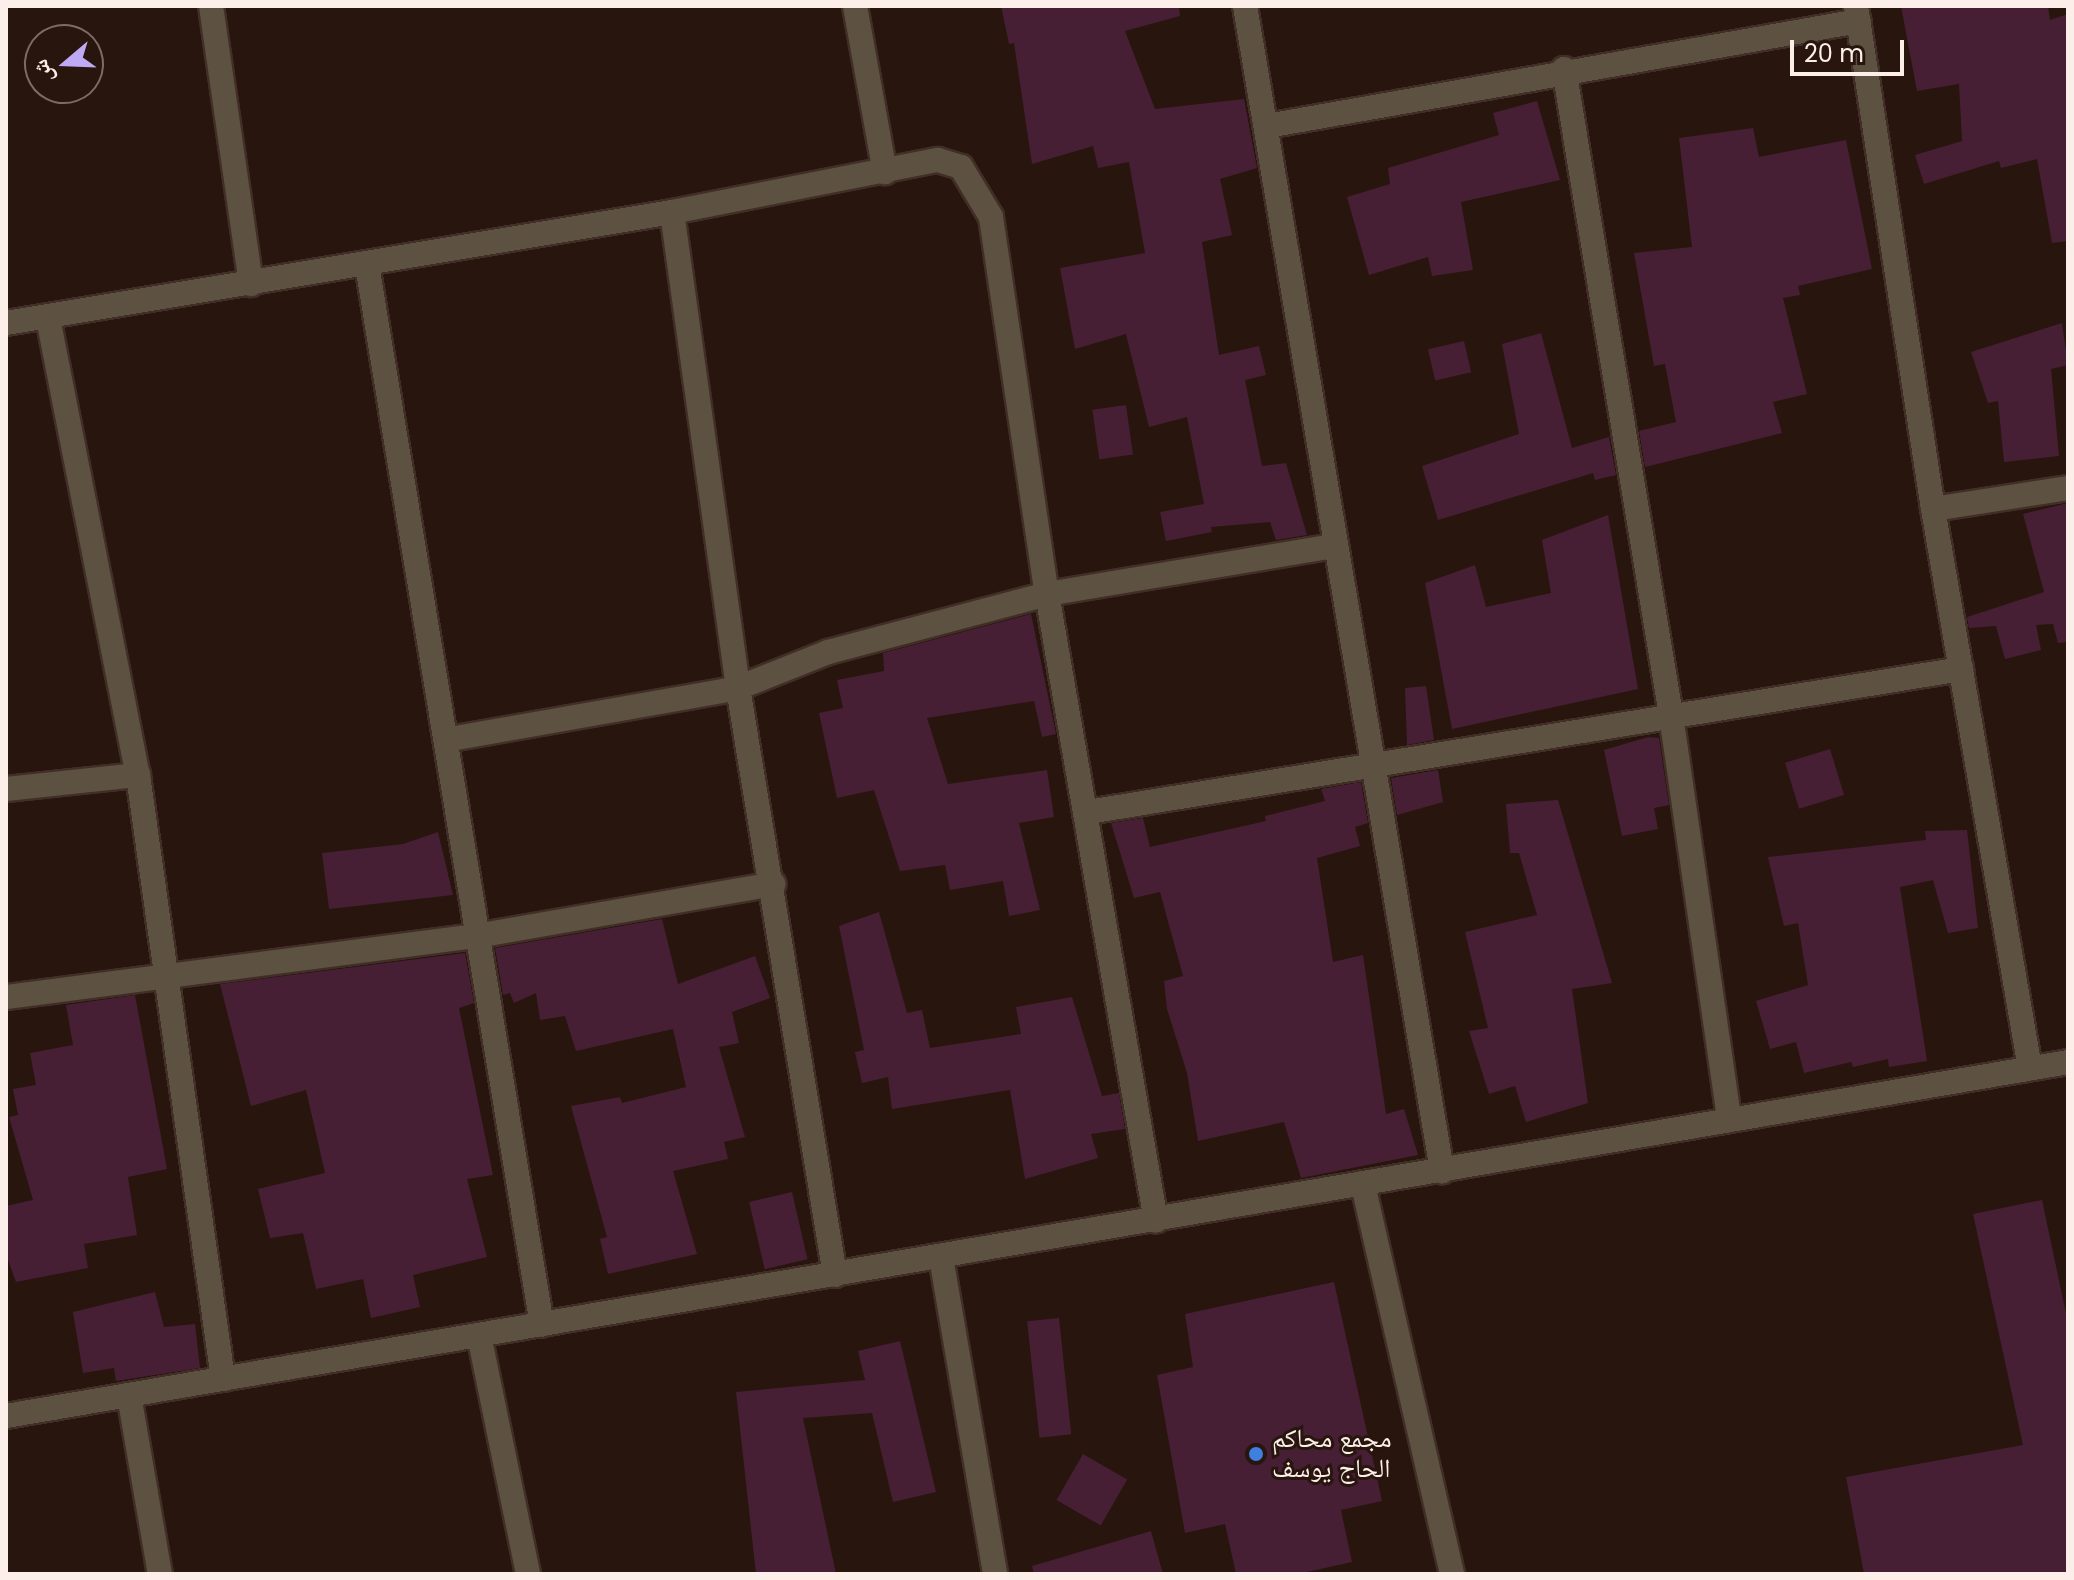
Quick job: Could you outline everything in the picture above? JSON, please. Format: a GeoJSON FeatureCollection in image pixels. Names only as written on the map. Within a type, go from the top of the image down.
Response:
{"type":"FeatureCollection","features":[{"type":"Feature","properties":{"kind":"street"},"geometry":{"type":"LineString","coordinates":[[211,6],[251,284]]}},
{"type":"Feature","properties":{"kind":"street"},"geometry":{"type":"LineString","coordinates":[[855,6],[885,172]]}},
{"type":"Feature","properties":{"kind":"street"},"geometry":{"type":"LineString","coordinates":[[1245,6],[1267,126],[1333,546],[1374,766],[1442,1171]]}},
{"type":"Feature","properties":{"kind":"street"},"geometry":{"type":"LineString","coordinates":[[1267,126],[1858,13],[1933,509],[2030,1068]]}},
{"type":"Feature","properties":{"kind":"street"},"geometry":{"type":"LineString","coordinates":[[1564,69],[1671,715],[1729,1119]]}},
{"type":"Feature","properties":{"kind":"street"},"geometry":{"type":"LineString","coordinates":[[6,323],[672,212],[938,160],[961,167],[991,217],[1047,594],[1088,812],[1156,1221]]}},
{"type":"Feature","properties":{"kind":"street"},"geometry":{"type":"LineString","coordinates":[[672,212],[738,688],[773,884],[835,1275]]}},
{"type":"Feature","properties":{"kind":"street"},"geometry":{"type":"LineString","coordinates":[[367,265],[450,739],[476,936],[542,1325]]}},
{"type":"Feature","properties":{"kind":"street"},"geometry":{"type":"LineString","coordinates":[[48,318],[138,775],[223,1379]]}},
{"type":"Feature","properties":{"kind":"street"},"geometry":{"type":"LineString","coordinates":[[1933,509],[2068,488]]}},
{"type":"Feature","properties":{"kind":"street"},"geometry":{"type":"LineString","coordinates":[[450,739],[738,688],[828,652],[1047,594],[1333,546]]}},
{"type":"Feature","properties":{"kind":"street"},"geometry":{"type":"LineString","coordinates":[[1088,812],[1961,669]]}},
{"type":"Feature","properties":{"kind":"street"},"geometry":{"type":"LineString","coordinates":[[6,789],[138,775]]}},
{"type":"Feature","properties":{"kind":"street"},"geometry":{"type":"LineString","coordinates":[[6,997],[476,936],[773,884]]}},
{"type":"Feature","properties":{"kind":"street"},"geometry":{"type":"LineString","coordinates":[[6,1416],[2068,1062]]}},
{"type":"Feature","properties":{"kind":"street"},"geometry":{"type":"LineString","coordinates":[[1363,1185],[1452,1574]]}},
{"type":"Feature","properties":{"kind":"street"},"geometry":{"type":"LineString","coordinates":[[941,1257],[995,1574]]}},
{"type":"Feature","properties":{"kind":"street"},"geometry":{"type":"LineString","coordinates":[[479,1335],[528,1574]]}},
{"type":"Feature","properties":{"kind":"street"},"geometry":{"type":"LineString","coordinates":[[129,1395],[160,1574]]}},
{"type":"Feature","properties":{"kind":"building"},"geometry":{"type":"Polygon","coordinates":[[[1001,6],[1179,6],[1180,16],[1125,31],[1155,109],[1244,99],[1257,168],[1220,179],[1232,235],[1202,242],[1219,355],[1259,346],[1266,375],[1245,380],[1262,466],[1286,463],[1307,535],[1276,540],[1270,522],[1211,527],[1212,532],[1166,541],[1160,512],[1204,504],[1187,417],[1149,427],[1126,334],[1075,349],[1060,268],[1145,253],[1129,162],[1098,168],[1093,146],[1032,164],[1014,43],[1009,44],[1001,6]]]}},
{"type":"Feature","properties":{"kind":"building"},"geometry":{"type":"Polygon","coordinates":[[[1901,6],[2048,6],[2050,20],[2068,14],[2068,241],[2052,243],[2037,159],[2001,168],[1999,161],[1924,184],[1915,155],[1962,141],[1959,84],[1917,91],[1901,6]]]}},
{"type":"Feature","properties":{"kind":"building"},"geometry":{"type":"Polygon","coordinates":[[[1537,101],[1560,180],[1461,202],[1473,270],[1432,276],[1428,257],[1369,275],[1347,197],[1390,184],[1388,168],[1499,135],[1493,113],[1537,101]]]}},
{"type":"Feature","properties":{"kind":"building"},"geometry":{"type":"Polygon","coordinates":[[[1753,128],[1759,157],[1846,140],[1872,269],[1798,286],[1800,295],[1783,298],[1807,394],[1773,402],[1782,433],[1645,467],[1639,431],[1676,422],[1665,364],[1654,366],[1634,253],[1692,247],[1679,138],[1753,128]]]}},
{"type":"Feature","properties":{"kind":"building"},"geometry":{"type":"Polygon","coordinates":[[[2062,323],[2068,365],[2051,369],[2059,456],[2004,462],[1998,401],[1988,403],[1971,352],[2062,323]]]}},
{"type":"Feature","properties":{"kind":"building"},"geometry":{"type":"Polygon","coordinates":[[[1541,333],[1572,448],[1609,437],[1616,475],[1595,480],[1593,473],[1438,520],[1422,466],[1519,434],[1502,344],[1541,333]]]}},
{"type":"Feature","properties":{"kind":"building"},"geometry":{"type":"Polygon","coordinates":[[[1464,341],[1471,372],[1435,381],[1428,349],[1464,341]]]}},
{"type":"Feature","properties":{"kind":"building"},"geometry":{"type":"Polygon","coordinates":[[[1126,405],[1133,455],[1099,459],[1092,410],[1126,405]]]}},
{"type":"Feature","properties":{"kind":"building"},"geometry":{"type":"Polygon","coordinates":[[[2068,503],[2068,642],[2058,643],[2053,624],[2036,625],[2041,650],[2005,659],[1996,626],[1969,628],[1967,617],[2044,592],[2023,514],[2068,503]]]}},
{"type":"Feature","properties":{"kind":"building"},"geometry":{"type":"Polygon","coordinates":[[[1608,515],[1638,689],[1452,729],[1425,583],[1475,565],[1486,607],[1551,593],[1542,540],[1608,515]]]}},
{"type":"Feature","properties":{"kind":"building"},"geometry":{"type":"Polygon","coordinates":[[[1031,614],[1056,734],[1042,737],[1034,701],[927,718],[948,784],[1047,770],[1054,817],[1019,823],[1040,910],[1009,916],[1003,881],[950,890],[945,865],[900,871],[874,790],[837,798],[819,713],[843,708],[837,680],[884,671],[883,653],[1031,614]]]}},
{"type":"Feature","properties":{"kind":"building"},"geometry":{"type":"Polygon","coordinates":[[[1426,686],[1434,740],[1407,745],[1405,688],[1426,686]]]}},
{"type":"Feature","properties":{"kind":"building"},"geometry":{"type":"Polygon","coordinates":[[[1648,737],[1659,738],[1669,805],[1654,808],[1658,829],[1622,836],[1604,750],[1648,737]]]}},
{"type":"Feature","properties":{"kind":"building"},"geometry":{"type":"Polygon","coordinates":[[[1830,749],[1844,795],[1799,809],[1785,763],[1830,749]]]}},
{"type":"Feature","properties":{"kind":"building"},"geometry":{"type":"Polygon","coordinates":[[[1438,770],[1443,802],[1397,815],[1391,778],[1438,770]]]}},
{"type":"Feature","properties":{"kind":"building"},"geometry":{"type":"Polygon","coordinates":[[[1361,782],[1368,823],[1355,827],[1360,846],[1317,858],[1333,962],[1363,955],[1386,1114],[1404,1109],[1418,1155],[1301,1178],[1284,1122],[1198,1141],[1187,1073],[1167,1009],[1164,981],[1183,976],[1160,892],[1134,898],[1111,823],[1143,818],[1150,847],[1266,821],[1265,816],[1325,801],[1321,789],[1361,782]]]}},
{"type":"Feature","properties":{"kind":"building"},"geometry":{"type":"Polygon","coordinates":[[[1558,800],[1612,983],[1572,989],[1588,1103],[1526,1122],[1515,1086],[1489,1094],[1469,1031],[1488,1028],[1465,932],[1537,915],[1519,853],[1510,853],[1506,804],[1558,800]]]}},
{"type":"Feature","properties":{"kind":"building"},"geometry":{"type":"Polygon","coordinates":[[[1967,830],[1978,928],[1948,933],[1933,880],[1900,887],[1927,1061],[1889,1067],[1888,1059],[1853,1067],[1851,1062],[1804,1073],[1796,1042],[1770,1049],[1756,1001],[1808,985],[1798,923],[1784,926],[1768,857],[1926,840],[1925,831],[1967,830]]]}},
{"type":"Feature","properties":{"kind":"building"},"geometry":{"type":"Polygon","coordinates":[[[438,832],[453,895],[329,909],[322,853],[403,844],[438,832]]]}},
{"type":"Feature","properties":{"kind":"building"},"geometry":{"type":"Polygon","coordinates":[[[879,912],[907,1013],[922,1010],[930,1048],[1021,1034],[1016,1007],[1072,997],[1102,1096],[1119,1093],[1125,1129],[1091,1134],[1098,1158],[1025,1179],[1010,1090],[892,1109],[888,1077],[862,1083],[855,1052],[864,1050],[839,926],[879,912]]]}},
{"type":"Feature","properties":{"kind":"building"},"geometry":{"type":"Polygon","coordinates":[[[662,919],[678,984],[755,956],[770,998],[732,1012],[739,1043],[719,1047],[745,1137],[724,1142],[728,1159],[673,1171],[697,1254],[608,1274],[600,1239],[607,1237],[571,1106],[620,1097],[622,1103],[686,1087],[673,1029],[576,1051],[565,1016],[540,1020],[536,993],[514,1003],[510,993],[503,995],[495,948],[662,919]]]}},
{"type":"Feature","properties":{"kind":"building"},"geometry":{"type":"Polygon","coordinates":[[[465,953],[474,1003],[459,1008],[493,1175],[467,1179],[487,1257],[413,1275],[420,1307],[371,1318],[363,1279],[316,1289],[303,1233],[270,1238],[258,1189],[325,1173],[306,1090],[251,1106],[220,984],[465,953]]]}},
{"type":"Feature","properties":{"kind":"building"},"geometry":{"type":"Polygon","coordinates":[[[135,995],[167,1169],[128,1177],[137,1235],[84,1244],[88,1268],[16,1282],[6,1254],[6,1206],[33,1200],[9,1117],[18,1115],[13,1089],[36,1085],[30,1053],[73,1045],[66,1005],[135,995]]]}},
{"type":"Feature","properties":{"kind":"building"},"geometry":{"type":"Polygon","coordinates":[[[792,1192],[808,1259],[765,1269],[749,1202],[792,1192]]]}},
{"type":"Feature","properties":{"kind":"building"},"geometry":{"type":"Polygon","coordinates":[[[2042,1200],[2068,1323],[2068,1574],[1864,1574],[1846,1477],[2023,1445],[1973,1214],[2042,1200]]]}},
{"type":"Feature","properties":{"kind":"building"},"geometry":{"type":"Polygon","coordinates":[[[1334,1282],[1382,1501],[1341,1510],[1352,1562],[1298,1574],[1236,1574],[1225,1524],[1185,1533],[1157,1375],[1193,1367],[1185,1314],[1334,1282]]]}},
{"type":"Feature","properties":{"kind":"building"},"geometry":{"type":"Polygon","coordinates":[[[155,1292],[164,1327],[195,1324],[200,1368],[116,1381],[114,1368],[83,1373],[73,1312],[155,1292]]]}},
{"type":"Feature","properties":{"kind":"building"},"geometry":{"type":"Polygon","coordinates":[[[1059,1318],[1071,1434],[1039,1438],[1027,1321],[1059,1318]]]}},
{"type":"Feature","properties":{"kind":"building"},"geometry":{"type":"Polygon","coordinates":[[[900,1341],[936,1492],[893,1502],[872,1413],[803,1418],[836,1574],[756,1574],[736,1392],[865,1380],[858,1351],[900,1341]]]}},
{"type":"Feature","properties":{"kind":"building"},"geometry":{"type":"Polygon","coordinates":[[[1083,1454],[1127,1480],[1101,1525],[1056,1500],[1083,1454]]]}},
{"type":"Feature","properties":{"kind":"building"},"geometry":{"type":"Polygon","coordinates":[[[1151,1531],[1163,1574],[1034,1574],[1032,1566],[1151,1531]]]}},
{"type":"Feature","properties":{"kind":"place","name":"مجمع محاكم الحاج يوسف"},"geometry":{"type":"Point","coordinates":[1256,1454]}}]}
